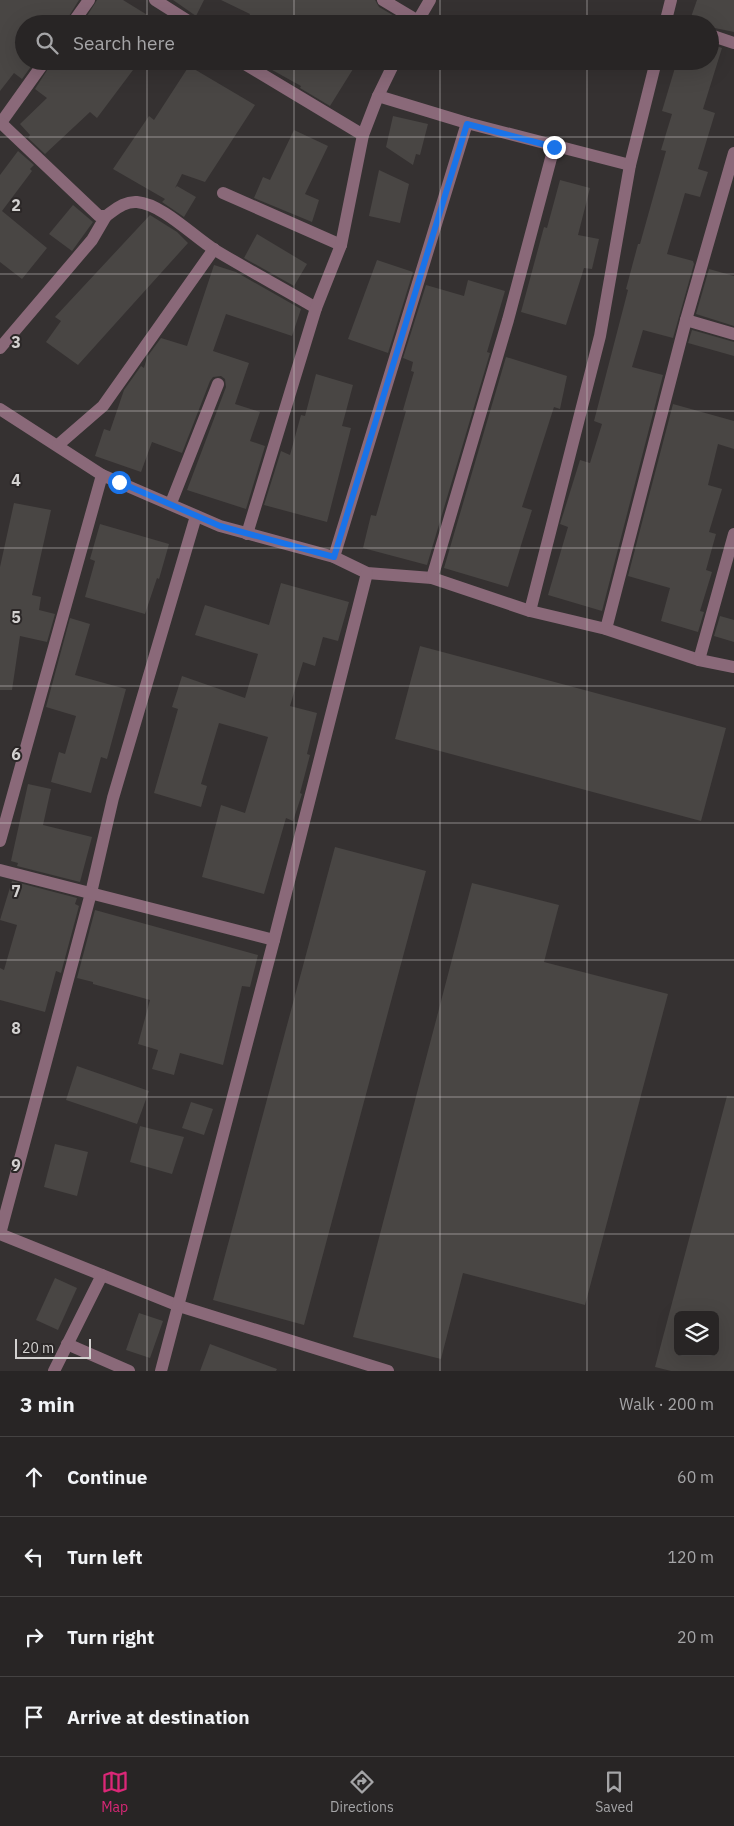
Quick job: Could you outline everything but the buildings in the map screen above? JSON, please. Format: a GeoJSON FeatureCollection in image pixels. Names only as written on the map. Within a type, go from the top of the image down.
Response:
{"type":"FeatureCollection","features":[{"type":"Feature","properties":{"kind":"street"},"geometry":{"type":"LineString","coordinates":[[78,15],[89,0]]}},
{"type":"Feature","properties":{"kind":"street"},"geometry":{"type":"LineString","coordinates":[[155,0],[179,15]]}},
{"type":"Feature","properties":{"kind":"street"},"geometry":{"type":"LineString","coordinates":[[383,0],[406,15]]}},
{"type":"Feature","properties":{"kind":"street"},"geometry":{"type":"LineString","coordinates":[[421,15],[430,0]]}},
{"type":"Feature","properties":{"kind":"street"},"geometry":{"type":"LineString","coordinates":[[670,15],[671,0]]}},
{"type":"Feature","properties":{"kind":"street"},"geometry":{"type":"LineString","coordinates":[[719,37],[734,43]]}},
{"type":"Feature","properties":{"kind":"street"},"geometry":{"type":"LineString","coordinates":[[39,70],[0,124],[99,216],[106,216]]}},
{"type":"Feature","properties":{"kind":"street"},"geometry":{"type":"LineString","coordinates":[[255,70],[363,135]]}},
{"type":"Feature","properties":{"kind":"street"},"geometry":{"type":"LineString","coordinates":[[247,534],[316,308],[340,245],[363,135],[391,70]]}},
{"type":"Feature","properties":{"kind":"street"},"geometry":{"type":"LineString","coordinates":[[530,611],[600,336],[630,165],[654,70]]}},
{"type":"Feature","properties":{"kind":"street"},"geometry":{"type":"LineString","coordinates":[[378,96],[467,124],[630,165]]}},
{"type":"Feature","properties":{"kind":"street"},"geometry":{"type":"LineString","coordinates":[[334,557],[467,124]]}},
{"type":"Feature","properties":{"kind":"street"},"geometry":{"type":"LineString","coordinates":[[432,578],[508,320],[554,147]]}},
{"type":"Feature","properties":{"kind":"street"},"geometry":{"type":"LineString","coordinates":[[606,629],[686,320],[734,153]]}},
{"type":"Feature","properties":{"kind":"street"},"geometry":{"type":"LineString","coordinates":[[223,193],[340,245]]}},
{"type":"Feature","properties":{"kind":"street"},"geometry":{"type":"LineString","coordinates":[[0,348],[92,240],[106,216],[125,203],[147,204],[192,232],[214,249],[316,308]]}},
{"type":"Feature","properties":{"kind":"street"},"geometry":{"type":"LineString","coordinates":[[58,445],[103,406],[214,249]]}},
{"type":"Feature","properties":{"kind":"street"},"geometry":{"type":"LineString","coordinates":[[686,320],[734,334]]}},
{"type":"Feature","properties":{"kind":"street"},"geometry":{"type":"LineString","coordinates":[[171,503],[218,384]]}},
{"type":"Feature","properties":{"kind":"street"},"geometry":{"type":"LineString","coordinates":[[0,408],[102,475],[171,503],[196,516],[247,534],[334,557],[367,573],[432,578],[530,611],[606,629],[699,660],[734,667]]}},
{"type":"Feature","properties":{"kind":"street"},"geometry":{"type":"LineString","coordinates":[[0,842],[102,475]]}},
{"type":"Feature","properties":{"kind":"street"},"geometry":{"type":"LineString","coordinates":[[196,516],[113,798],[91,893],[0,1234],[179,1306],[388,1371]]}},
{"type":"Feature","properties":{"kind":"street"},"geometry":{"type":"LineString","coordinates":[[699,660],[734,534]]}},
{"type":"Feature","properties":{"kind":"street"},"geometry":{"type":"LineString","coordinates":[[161,1371],[274,940],[367,573]]}},
{"type":"Feature","properties":{"kind":"street"},"geometry":{"type":"LineString","coordinates":[[0,870],[274,940]]}},
{"type":"Feature","properties":{"kind":"street"},"geometry":{"type":"LineString","coordinates":[[54,1371],[102,1275]]}},
{"type":"Feature","properties":{"kind":"street"},"geometry":{"type":"LineString","coordinates":[[67,1344],[129,1371]]}},
{"type":"Feature","properties":{"kind":"route"},"geometry":{"type":"LineString","coordinates":[[119,482],[171,503],[220,526],[334,557],[467,124],[554,147]]}}]}
